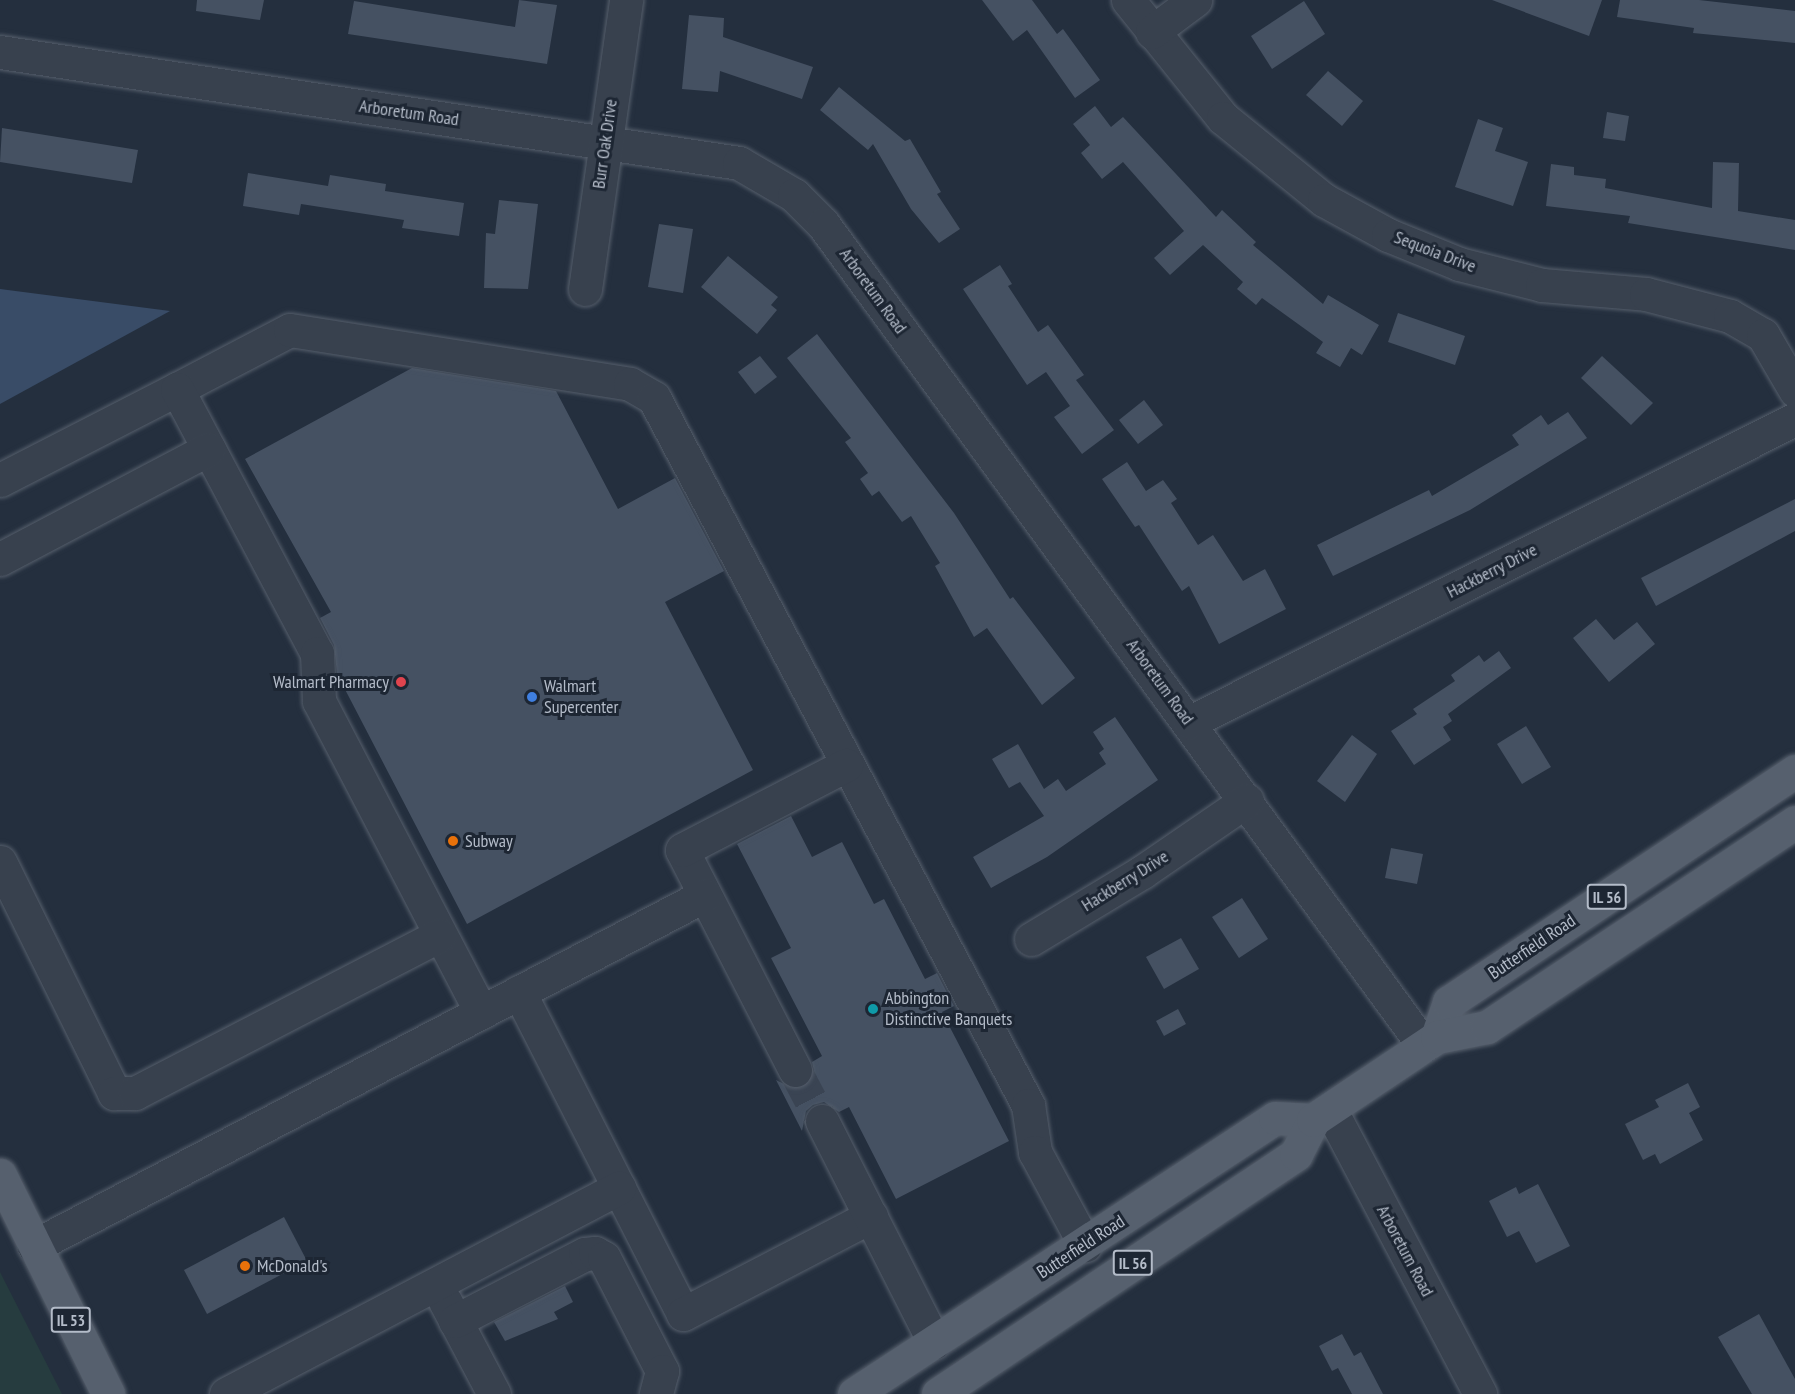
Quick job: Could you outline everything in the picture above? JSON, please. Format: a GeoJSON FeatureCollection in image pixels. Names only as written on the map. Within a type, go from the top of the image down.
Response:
{"type":"FeatureCollection","features":[{"type":"Feature","properties":{"kind":"main road","name":"Butterfield Road"},"geometry":{"type":"LineString","coordinates":[[1431,1041],[1449,1002],[1795,771]]}},
{"type":"Feature","properties":{"kind":"main road","name":"IL 56"},"geometry":{"type":"LineString","coordinates":[[938,1394],[1296,1154],[1321,1114],[1431,1041],[1487,1027],[1795,822]]}},
{"type":"Feature","properties":{"kind":"main road","name":"Butterfield Road"},"geometry":{"type":"LineString","coordinates":[[854,1394],[1085,1245],[1275,1118],[1321,1114]]}},
{"type":"Feature","properties":{"kind":"main road","name":"IL 53"},"geometry":{"type":"LineString","coordinates":[[0,1175],[108,1394]]}},
{"type":"Feature","properties":{"kind":"street","name":"Burr Oak Drive"},"geometry":{"type":"LineString","coordinates":[[585,289],[626,0]]}},
{"type":"Feature","properties":{"kind":"street","name":"Sequoia Drive"},"geometry":{"type":"LineString","coordinates":[[1128,0],[1198,91],[1258,151],[1355,218],[1459,264],[1542,285],[1646,294],[1730,316],[1763,335],[1795,390]]}},
{"type":"Feature","properties":{"kind":"street"},"geometry":{"type":"LineString","coordinates":[[1152,32],[1195,0]]}},
{"type":"Feature","properties":{"kind":"street","name":"Arboretum Road"},"geometry":{"type":"LineString","coordinates":[[0,52],[739,163],[809,208],[1247,800],[1431,1041]]}},
{"type":"Feature","properties":{"kind":"street"},"geometry":{"type":"LineString","coordinates":[[0,480],[290,330],[644,390],[661,409],[846,765],[1028,1105],[1035,1152],[1085,1245]]}},
{"type":"Feature","properties":{"kind":"street"},"geometry":{"type":"LineString","coordinates":[[177,390],[317,653],[319,701],[481,1012]]}},
{"type":"Feature","properties":{"kind":"street","name":"Hackberry Drive"},"geometry":{"type":"LineString","coordinates":[[1190,722],[1795,420]]}},
{"type":"Feature","properties":{"kind":"street"},"geometry":{"type":"LineString","coordinates":[[0,560],[209,449]]}},
{"type":"Feature","properties":{"kind":"street"},"geometry":{"type":"LineString","coordinates":[[795,1070],[682,850],[846,765]]}},
{"type":"Feature","properties":{"kind":"street","name":"Hackberry Drive"},"geometry":{"type":"LineString","coordinates":[[1031,939],[1142,872],[1247,800]]}},
{"type":"Feature","properties":{"kind":"street"},"geometry":{"type":"LineString","coordinates":[[0,862],[114,1093],[135,1093],[440,935]]}},
{"type":"Feature","properties":{"kind":"street"},"geometry":{"type":"LineString","coordinates":[[34,1246],[705,895]]}},
{"type":"Feature","properties":{"kind":"street"},"geometry":{"type":"LineString","coordinates":[[519,992],[683,1314],[871,1216]]}},
{"type":"Feature","properties":{"kind":"street","name":"Arboretum Road"},"geometry":{"type":"LineString","coordinates":[[1321,1114],[1480,1394]]}},
{"type":"Feature","properties":{"kind":"street"},"geometry":{"type":"LineString","coordinates":[[822,1121],[934,1342]]}},
{"type":"Feature","properties":{"kind":"street"},"geometry":{"type":"LineString","coordinates":[[226,1394],[619,1188]]}},
{"type":"Feature","properties":{"kind":"street"},"geometry":{"type":"LineString","coordinates":[[547,1226],[567,1263]]}},
{"type":"Feature","properties":{"kind":"street"},"geometry":{"type":"LineString","coordinates":[[455,1321],[585,1254],[604,1258],[663,1371],[656,1394]]}},
{"type":"Feature","properties":{"kind":"street"},"geometry":{"type":"LineString","coordinates":[[436,1283],[494,1394]]}},
{"type":"Feature","properties":{"kind":"green space"},"geometry":{"type":"Polygon","coordinates":[[[0,1272],[62,1394],[0,1394],[0,1272]]]}},
{"type":"Feature","properties":{"kind":"water"},"geometry":{"type":"Polygon","coordinates":[[[0,289],[170,311],[0,404],[0,289]]]}},
{"type":"Feature","properties":{"kind":"building"},"geometry":{"type":"Polygon","coordinates":[[[197,0],[264,0],[260,20],[196,11],[197,0]]]}},
{"type":"Feature","properties":{"kind":"building"},"geometry":{"type":"Polygon","coordinates":[[[519,0],[557,5],[547,64],[348,34],[354,1],[515,27],[519,0]]]}},
{"type":"Feature","properties":{"kind":"building"},"geometry":{"type":"Polygon","coordinates":[[[982,0],[1032,0],[1057,34],[1063,29],[1100,80],[1075,98],[1027,30],[1013,41],[982,0]]]}},
{"type":"Feature","properties":{"kind":"building"},"geometry":{"type":"Polygon","coordinates":[[[1492,0],[1602,0],[1589,36],[1492,0]]]}},
{"type":"Feature","properties":{"kind":"building"},"geometry":{"type":"Polygon","coordinates":[[[1620,0],[1699,0],[1795,11],[1795,43],[1693,33],[1694,28],[1617,17],[1620,0]]]}},
{"type":"Feature","properties":{"kind":"building"},"geometry":{"type":"Polygon","coordinates":[[[1304,1],[1325,34],[1272,69],[1251,36],[1304,1]]]}},
{"type":"Feature","properties":{"kind":"building"},"geometry":{"type":"Polygon","coordinates":[[[689,15],[724,18],[723,37],[813,67],[802,99],[720,71],[718,92],[682,89],[689,15]]]}},
{"type":"Feature","properties":{"kind":"building"},"geometry":{"type":"Polygon","coordinates":[[[1328,71],[1363,101],[1342,126],[1306,95],[1328,71]]]}},
{"type":"Feature","properties":{"kind":"building"},"geometry":{"type":"Polygon","coordinates":[[[839,87],[905,141],[910,139],[941,192],[937,194],[960,229],[939,243],[911,209],[873,144],[868,150],[820,110],[839,87]]]}},
{"type":"Feature","properties":{"kind":"building"},"geometry":{"type":"Polygon","coordinates":[[[1095,106],[1111,127],[1123,117],[1216,217],[1222,210],[1256,242],[1253,245],[1323,304],[1328,295],[1379,325],[1362,355],[1351,348],[1340,367],[1316,353],[1323,342],[1262,298],[1256,305],[1237,289],[1243,282],[1203,245],[1170,275],[1154,258],[1184,231],[1123,162],[1102,179],[1081,153],[1090,145],[1073,124],[1095,106]]]}},
{"type":"Feature","properties":{"kind":"building"},"geometry":{"type":"Polygon","coordinates":[[[1607,112],[1629,116],[1625,141],[1603,138],[1607,112]]]}},
{"type":"Feature","properties":{"kind":"building"},"geometry":{"type":"Polygon","coordinates":[[[1478,119],[1503,128],[1495,151],[1528,162],[1513,206],[1455,187],[1478,119]]]}},
{"type":"Feature","properties":{"kind":"building"},"geometry":{"type":"Polygon","coordinates":[[[2,128],[138,150],[132,183],[0,162],[2,128]]]}},
{"type":"Feature","properties":{"kind":"building"},"geometry":{"type":"Polygon","coordinates":[[[1713,162],[1739,163],[1738,211],[1795,220],[1795,250],[1628,223],[1630,216],[1546,206],[1551,164],[1574,167],[1574,175],[1606,179],[1605,188],[1712,208],[1713,162]]]}},
{"type":"Feature","properties":{"kind":"building"},"geometry":{"type":"Polygon","coordinates":[[[248,173],[328,186],[330,175],[386,184],[385,191],[464,203],[459,236],[402,228],[404,220],[301,204],[299,215],[243,206],[248,173]]]}},
{"type":"Feature","properties":{"kind":"building"},"geometry":{"type":"Polygon","coordinates":[[[499,200],[538,204],[528,289],[484,288],[486,233],[495,234],[499,200]]]}},
{"type":"Feature","properties":{"kind":"building"},"geometry":{"type":"Polygon","coordinates":[[[659,224],[693,229],[683,293],[648,287],[659,224]]]}},
{"type":"Feature","properties":{"kind":"building"},"geometry":{"type":"Polygon","coordinates":[[[728,256],[778,297],[771,305],[777,310],[757,334],[701,287],[728,256]]]}},
{"type":"Feature","properties":{"kind":"building"},"geometry":{"type":"Polygon","coordinates":[[[1000,265],[1012,284],[1008,286],[1038,332],[1048,325],[1084,375],[1076,380],[1114,430],[1082,454],[1054,417],[1070,406],[1046,372],[1027,385],[963,289],[1000,265]]]}},
{"type":"Feature","properties":{"kind":"building"},"geometry":{"type":"Polygon","coordinates":[[[1398,313],[1465,336],[1455,365],[1388,342],[1398,313]]]}},
{"type":"Feature","properties":{"kind":"building"},"geometry":{"type":"Polygon","coordinates":[[[817,334],[954,513],[1010,599],[1013,597],[1075,678],[1042,705],[987,628],[974,637],[935,566],[940,563],[911,516],[902,522],[879,491],[872,496],[860,479],[868,473],[845,442],[851,438],[787,358],[817,334]]]}},
{"type":"Feature","properties":{"kind":"building"},"geometry":{"type":"Polygon","coordinates":[[[760,356],[777,377],[755,394],[738,372],[760,356]]]}},
{"type":"Feature","properties":{"kind":"building"},"geometry":{"type":"Polygon","coordinates":[[[1602,356],[1653,403],[1631,425],[1581,378],[1602,356]]]}},
{"type":"Feature","properties":{"kind":"building","name":"Walmart Supercenter"},"geometry":{"type":"Polygon","coordinates":[[[412,368],[556,391],[618,509],[675,478],[724,571],[665,602],[753,770],[467,924],[337,674],[334,645],[320,618],[331,612],[245,459],[412,368]]]}},
{"type":"Feature","properties":{"kind":"building"},"geometry":{"type":"Polygon","coordinates":[[[1144,400],[1163,425],[1138,444],[1119,420],[1144,400]]]}},
{"type":"Feature","properties":{"kind":"building"},"geometry":{"type":"Polygon","coordinates":[[[1568,412],[1587,438],[1470,510],[1333,576],[1317,545],[1429,490],[1432,496],[1519,445],[1512,435],[1541,415],[1548,425],[1568,412]]]}},
{"type":"Feature","properties":{"kind":"building"},"geometry":{"type":"Polygon","coordinates":[[[1127,462],[1146,491],[1163,480],[1177,499],[1171,503],[1198,545],[1213,535],[1243,581],[1265,569],[1286,609],[1219,644],[1189,586],[1182,591],[1139,525],[1135,527],[1102,479],[1127,462]]]}},
{"type":"Feature","properties":{"kind":"building"},"geometry":{"type":"Polygon","coordinates":[[[1795,499],[1795,531],[1656,606],[1641,578],[1795,499]]]}},
{"type":"Feature","properties":{"kind":"building"},"geometry":{"type":"Polygon","coordinates":[[[1596,619],[1614,640],[1637,622],[1655,644],[1609,682],[1573,638],[1596,619]]]}},
{"type":"Feature","properties":{"kind":"building"},"geometry":{"type":"Polygon","coordinates":[[[1499,651],[1511,668],[1448,714],[1452,721],[1443,727],[1451,740],[1414,765],[1391,731],[1417,714],[1413,709],[1455,681],[1451,675],[1479,655],[1484,662],[1499,651]]]}},
{"type":"Feature","properties":{"kind":"building"},"geometry":{"type":"Polygon","coordinates":[[[1115,717],[1158,780],[1047,857],[991,888],[973,857],[1044,816],[1020,782],[1009,788],[992,759],[1018,744],[1044,789],[1058,779],[1066,791],[1106,764],[1099,753],[1104,749],[1093,732],[1115,717]]]}},
{"type":"Feature","properties":{"kind":"building"},"geometry":{"type":"Polygon","coordinates":[[[1526,726],[1551,767],[1522,784],[1497,744],[1526,726]]]}},
{"type":"Feature","properties":{"kind":"building"},"geometry":{"type":"Polygon","coordinates":[[[1352,735],[1377,754],[1345,802],[1317,781],[1352,735]]]}},
{"type":"Feature","properties":{"kind":"building","name":"Abbington Distinctive Banquets"},"geometry":{"type":"Polygon","coordinates":[[[791,816],[812,857],[842,842],[874,904],[884,899],[925,979],[937,973],[954,1006],[942,1012],[1009,1141],[896,1199],[849,1107],[839,1112],[824,1102],[813,1105],[806,1111],[802,1131],[776,1080],[794,1089],[804,1086],[814,1071],[812,1062],[822,1056],[771,958],[791,948],[737,844],[791,816]]]}},
{"type":"Feature","properties":{"kind":"building"},"geometry":{"type":"Polygon","coordinates":[[[1391,848],[1423,854],[1417,884],[1385,878],[1391,848]]]}},
{"type":"Feature","properties":{"kind":"building"},"geometry":{"type":"Polygon","coordinates":[[[1242,898],[1268,939],[1239,958],[1212,917],[1242,898]]]}},
{"type":"Feature","properties":{"kind":"building"},"geometry":{"type":"Polygon","coordinates":[[[1181,938],[1199,969],[1164,989],[1146,957],[1181,938]]]}},
{"type":"Feature","properties":{"kind":"building"},"geometry":{"type":"Polygon","coordinates":[[[1178,1009],[1186,1024],[1164,1036],[1156,1021],[1178,1009]]]}},
{"type":"Feature","properties":{"kind":"building"},"geometry":{"type":"Polygon","coordinates":[[[1688,1083],[1700,1107],[1689,1113],[1703,1140],[1660,1164],[1655,1154],[1643,1160],[1625,1124],[1659,1107],[1655,1100],[1688,1083]]]}},
{"type":"Feature","properties":{"kind":"building"},"geometry":{"type":"Polygon","coordinates":[[[1538,1184],[1570,1246],[1536,1263],[1519,1231],[1507,1237],[1489,1201],[1516,1187],[1519,1194],[1538,1184]]]}},
{"type":"Feature","properties":{"kind":"building","name":"McDonald's"},"geometry":{"type":"Polygon","coordinates":[[[284,1217],[307,1261],[207,1314],[184,1270],[284,1217]]]}},
{"type":"Feature","properties":{"kind":"building"},"geometry":{"type":"Polygon","coordinates":[[[565,1286],[573,1302],[554,1312],[558,1319],[505,1341],[494,1322],[565,1286]]]}},
{"type":"Feature","properties":{"kind":"building"},"geometry":{"type":"Polygon","coordinates":[[[1759,1314],[1795,1379],[1795,1394],[1752,1394],[1718,1337],[1759,1314]]]}},
{"type":"Feature","properties":{"kind":"building"},"geometry":{"type":"Polygon","coordinates":[[[1342,1334],[1354,1356],[1361,1352],[1383,1394],[1352,1394],[1338,1368],[1332,1371],[1319,1346],[1342,1334]]]}},
{"type":"Feature","properties":{"kind":"tunnel"},"geometry":{"type":"LineString","coordinates":[[795,1070],[822,1121]]}},
{"type":"Feature","properties":{"kind":"place","name":"Walmart Pharmacy"},"geometry":{"type":"Point","coordinates":[401,682]}},
{"type":"Feature","properties":{"kind":"place","name":"Walmart Supercenter"},"geometry":{"type":"Point","coordinates":[532,697]}},
{"type":"Feature","properties":{"kind":"place","name":"Subway"},"geometry":{"type":"Point","coordinates":[453,841]}},
{"type":"Feature","properties":{"kind":"place","name":"Abbington Distinctive Banquets"},"geometry":{"type":"Point","coordinates":[873,1009]}},
{"type":"Feature","properties":{"kind":"place","name":"McDonald's"},"geometry":{"type":"Point","coordinates":[245,1266]}}]}
